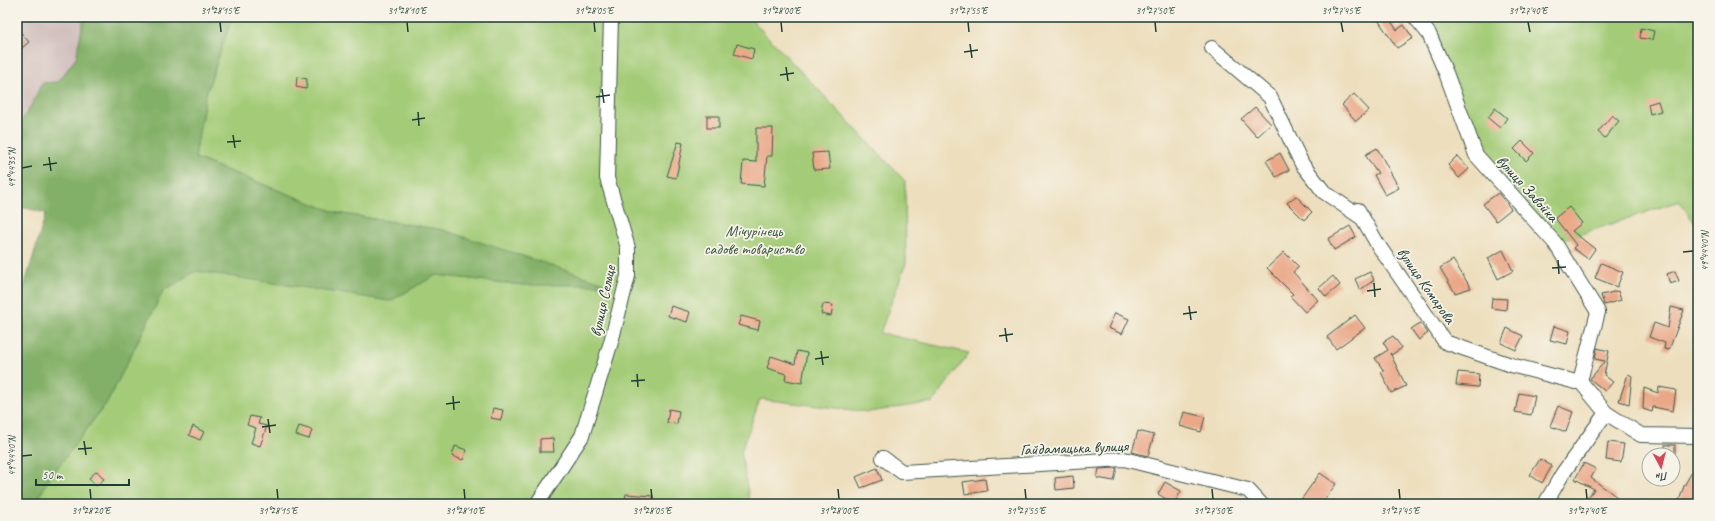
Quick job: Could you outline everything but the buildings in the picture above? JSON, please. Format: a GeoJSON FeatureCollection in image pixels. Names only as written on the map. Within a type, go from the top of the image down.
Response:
{"type":"FeatureCollection","features":[{"type":"Feature","properties":{"kind":"street","name":"вулиця Сельце"},"geometry":{"type":"LineString","coordinates":[[537,504],[582,436],[612,342],[628,276],[628,248],[607,178],[610,17]]}},
{"type":"Feature","properties":{"kind":"street","name":"вулиця Завойка"},"geometry":{"type":"LineString","coordinates":[[1415,17],[1429,34],[1476,155],[1555,243],[1598,312],[1580,381]]}},
{"type":"Feature","properties":{"kind":"street","name":"вулиця Комарова"},"geometry":{"type":"LineString","coordinates":[[1212,48],[1270,97],[1302,164],[1324,192],[1360,214],[1378,245],[1445,342],[1511,366],[1576,382],[1580,381]]}},
{"type":"Feature","properties":{"kind":"street"},"geometry":{"type":"LineString","coordinates":[[1580,381],[1606,413],[1641,435],[1698,436]]}},
{"type":"Feature","properties":{"kind":"street"},"geometry":{"type":"LineString","coordinates":[[1546,504],[1563,473],[1606,413]]}},
{"type":"Feature","properties":{"kind":"street","name":"Гайдамацька вулиця"},"geometry":{"type":"LineString","coordinates":[[884,458],[902,472],[1124,459],[1248,490],[1261,504]]}},
{"type":"Feature","properties":{"kind":"shaded area"},"geometry":{"type":"Polygon","coordinates":[[[17,17],[84,17],[84,21],[76,58],[58,82],[42,83],[32,104],[17,129],[17,17]]]}},
{"type":"Feature","properties":{"kind":"green space"},"geometry":{"type":"Polygon","coordinates":[[[84,17],[232,17],[205,97],[195,158],[337,213],[443,230],[611,285],[523,285],[436,275],[390,301],[196,271],[163,291],[108,401],[46,483],[36,504],[17,504],[17,311],[46,213],[17,206],[17,129],[32,104],[42,83],[58,82],[76,58],[84,17]]]}},
{"type":"Feature","properties":{"kind":"green space","name":"Мічурінець садове товариство"},"geometry":{"type":"Polygon","coordinates":[[[232,17],[749,17],[905,181],[906,263],[880,333],[969,353],[933,402],[869,412],[760,399],[741,452],[750,504],[36,504],[46,483],[108,401],[163,291],[196,270],[390,301],[436,275],[523,285],[443,230],[337,213],[195,158],[205,97],[232,17]]]}},
{"type":"Feature","properties":{"kind":"green space"},"geometry":{"type":"Polygon","coordinates":[[[1415,17],[1698,17],[1698,228],[1679,201],[1555,243],[1476,155],[1415,17]]]}}]}
